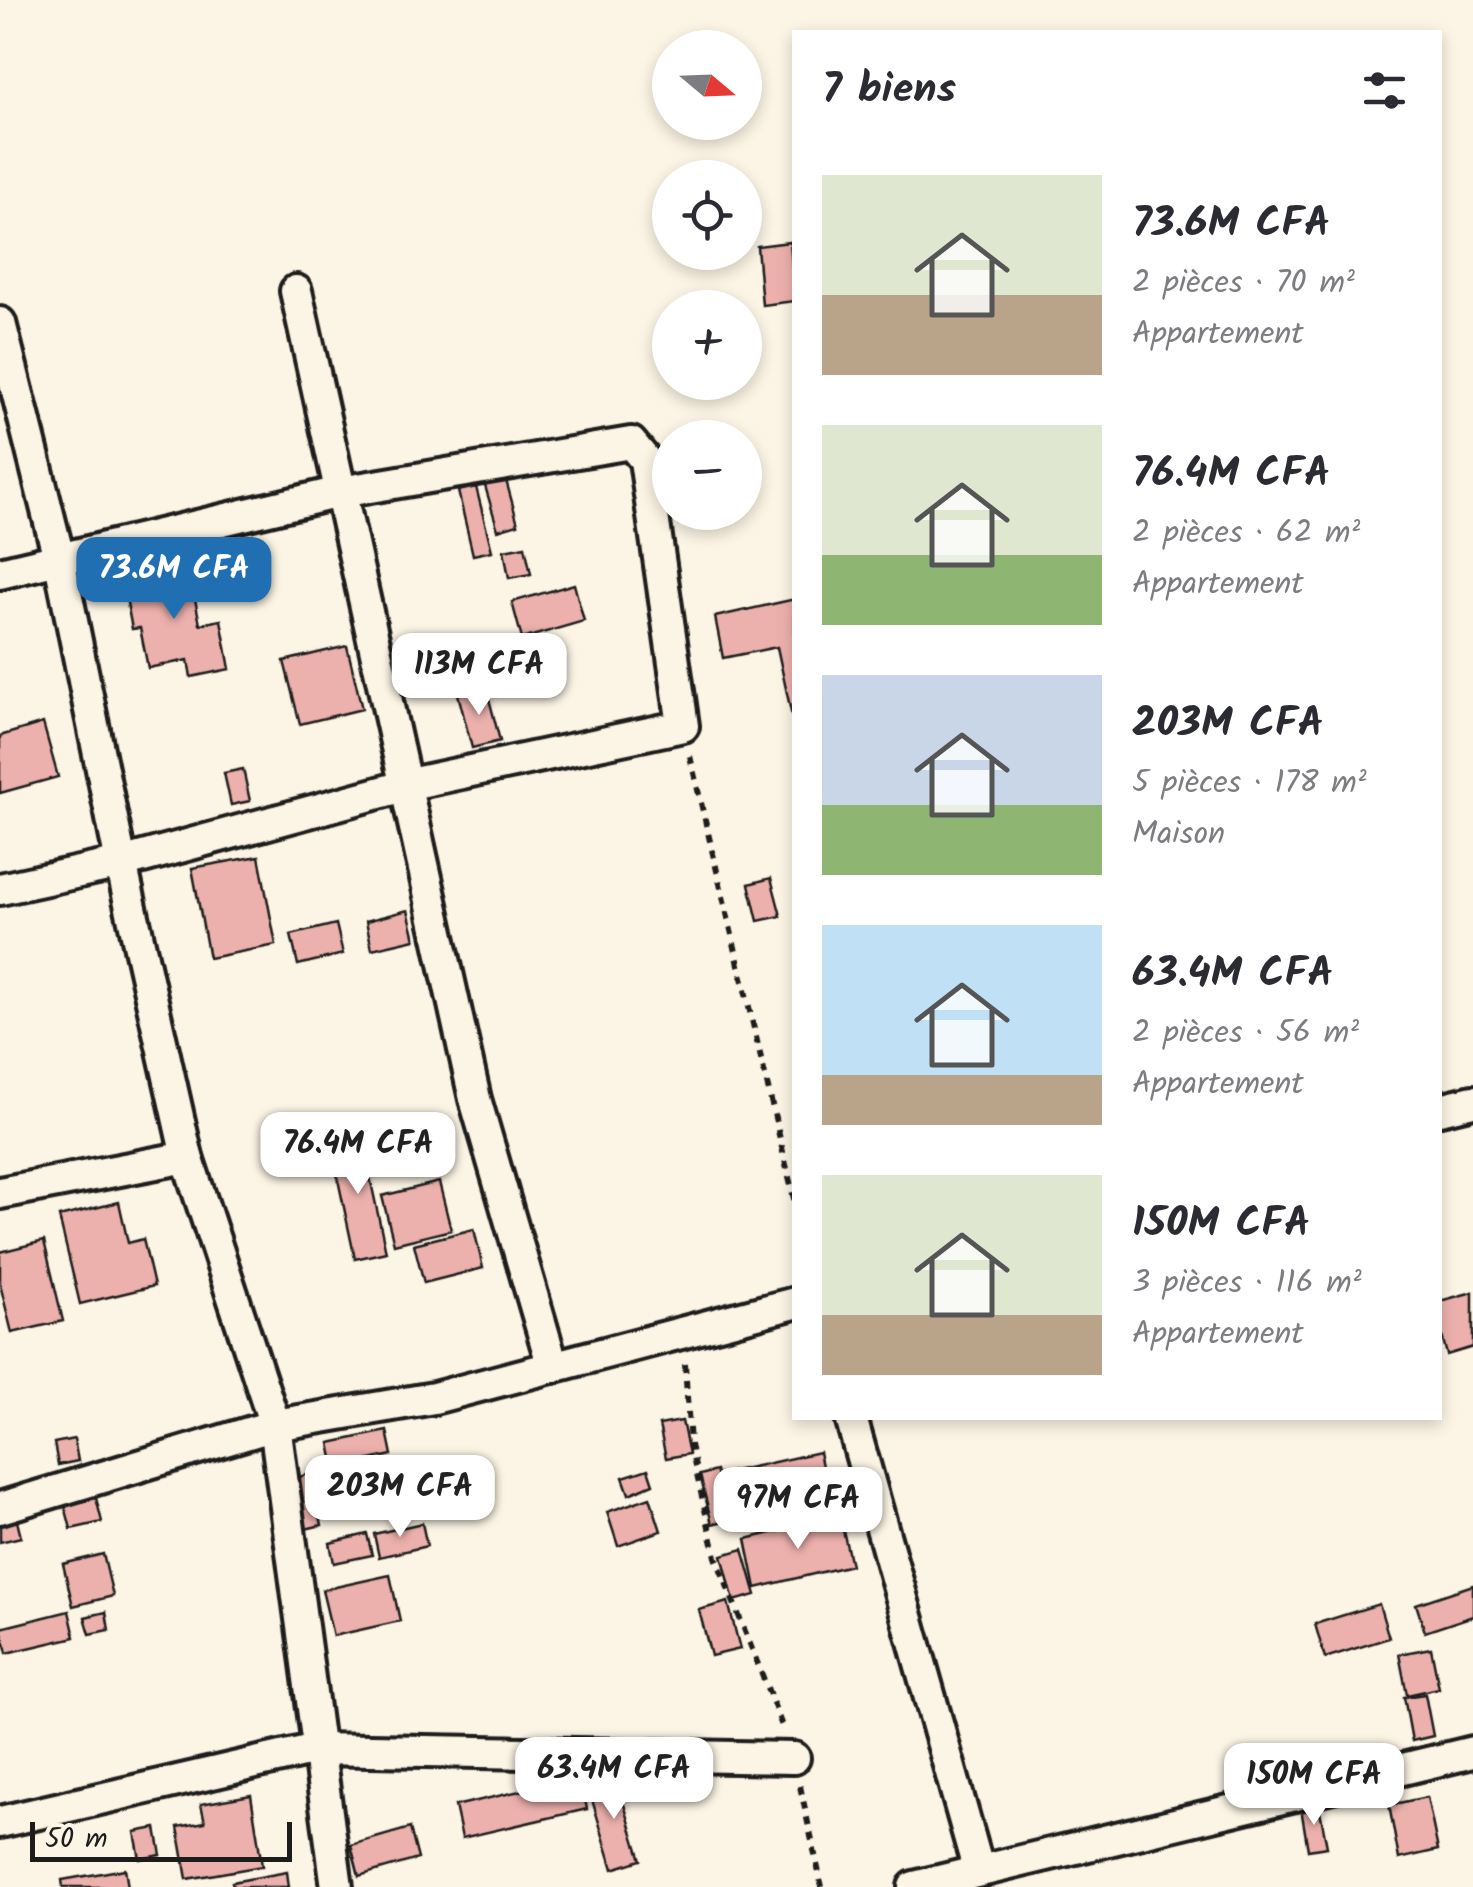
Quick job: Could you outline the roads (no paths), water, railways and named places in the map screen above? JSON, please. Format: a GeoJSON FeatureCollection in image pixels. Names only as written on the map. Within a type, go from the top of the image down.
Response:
{"type":"FeatureCollection","features":[{"type":"Feature","properties":{"kind":"street"},"geometry":{"type":"LineString","coordinates":[[296,291],[402,786],[475,1099],[553,1367]]}},
{"type":"Feature","properties":{"kind":"street"},"geometry":{"type":"LineString","coordinates":[[0,324],[24,404],[60,562],[120,863],[188,1157],[275,1425],[336,1887]]}},
{"type":"Feature","properties":{"kind":"street"},"geometry":{"type":"LineString","coordinates":[[0,573],[60,562],[340,492],[619,444],[639,447],[645,460],[682,726],[402,786],[120,863],[0,888]]}},
{"type":"Feature","properties":{"kind":"street"},"geometry":{"type":"LineString","coordinates":[[1442,1109],[1473,1101]]}},
{"type":"Feature","properties":{"kind":"street"},"geometry":{"type":"LineString","coordinates":[[0,1193],[188,1157]]}},
{"type":"Feature","properties":{"kind":"street"},"geometry":{"type":"LineString","coordinates":[[0,1508],[275,1425],[434,1398],[792,1304]]}},
{"type":"Feature","properties":{"kind":"street"},"geometry":{"type":"LineString","coordinates":[[852,1420],[978,1868]]}},
{"type":"Feature","properties":{"kind":"street"},"geometry":{"type":"LineString","coordinates":[[0,1822],[316,1749],[794,1758]]}},
{"type":"Feature","properties":{"kind":"street"},"geometry":{"type":"LineString","coordinates":[[914,1887],[978,1868],[1473,1752]]}}]}
